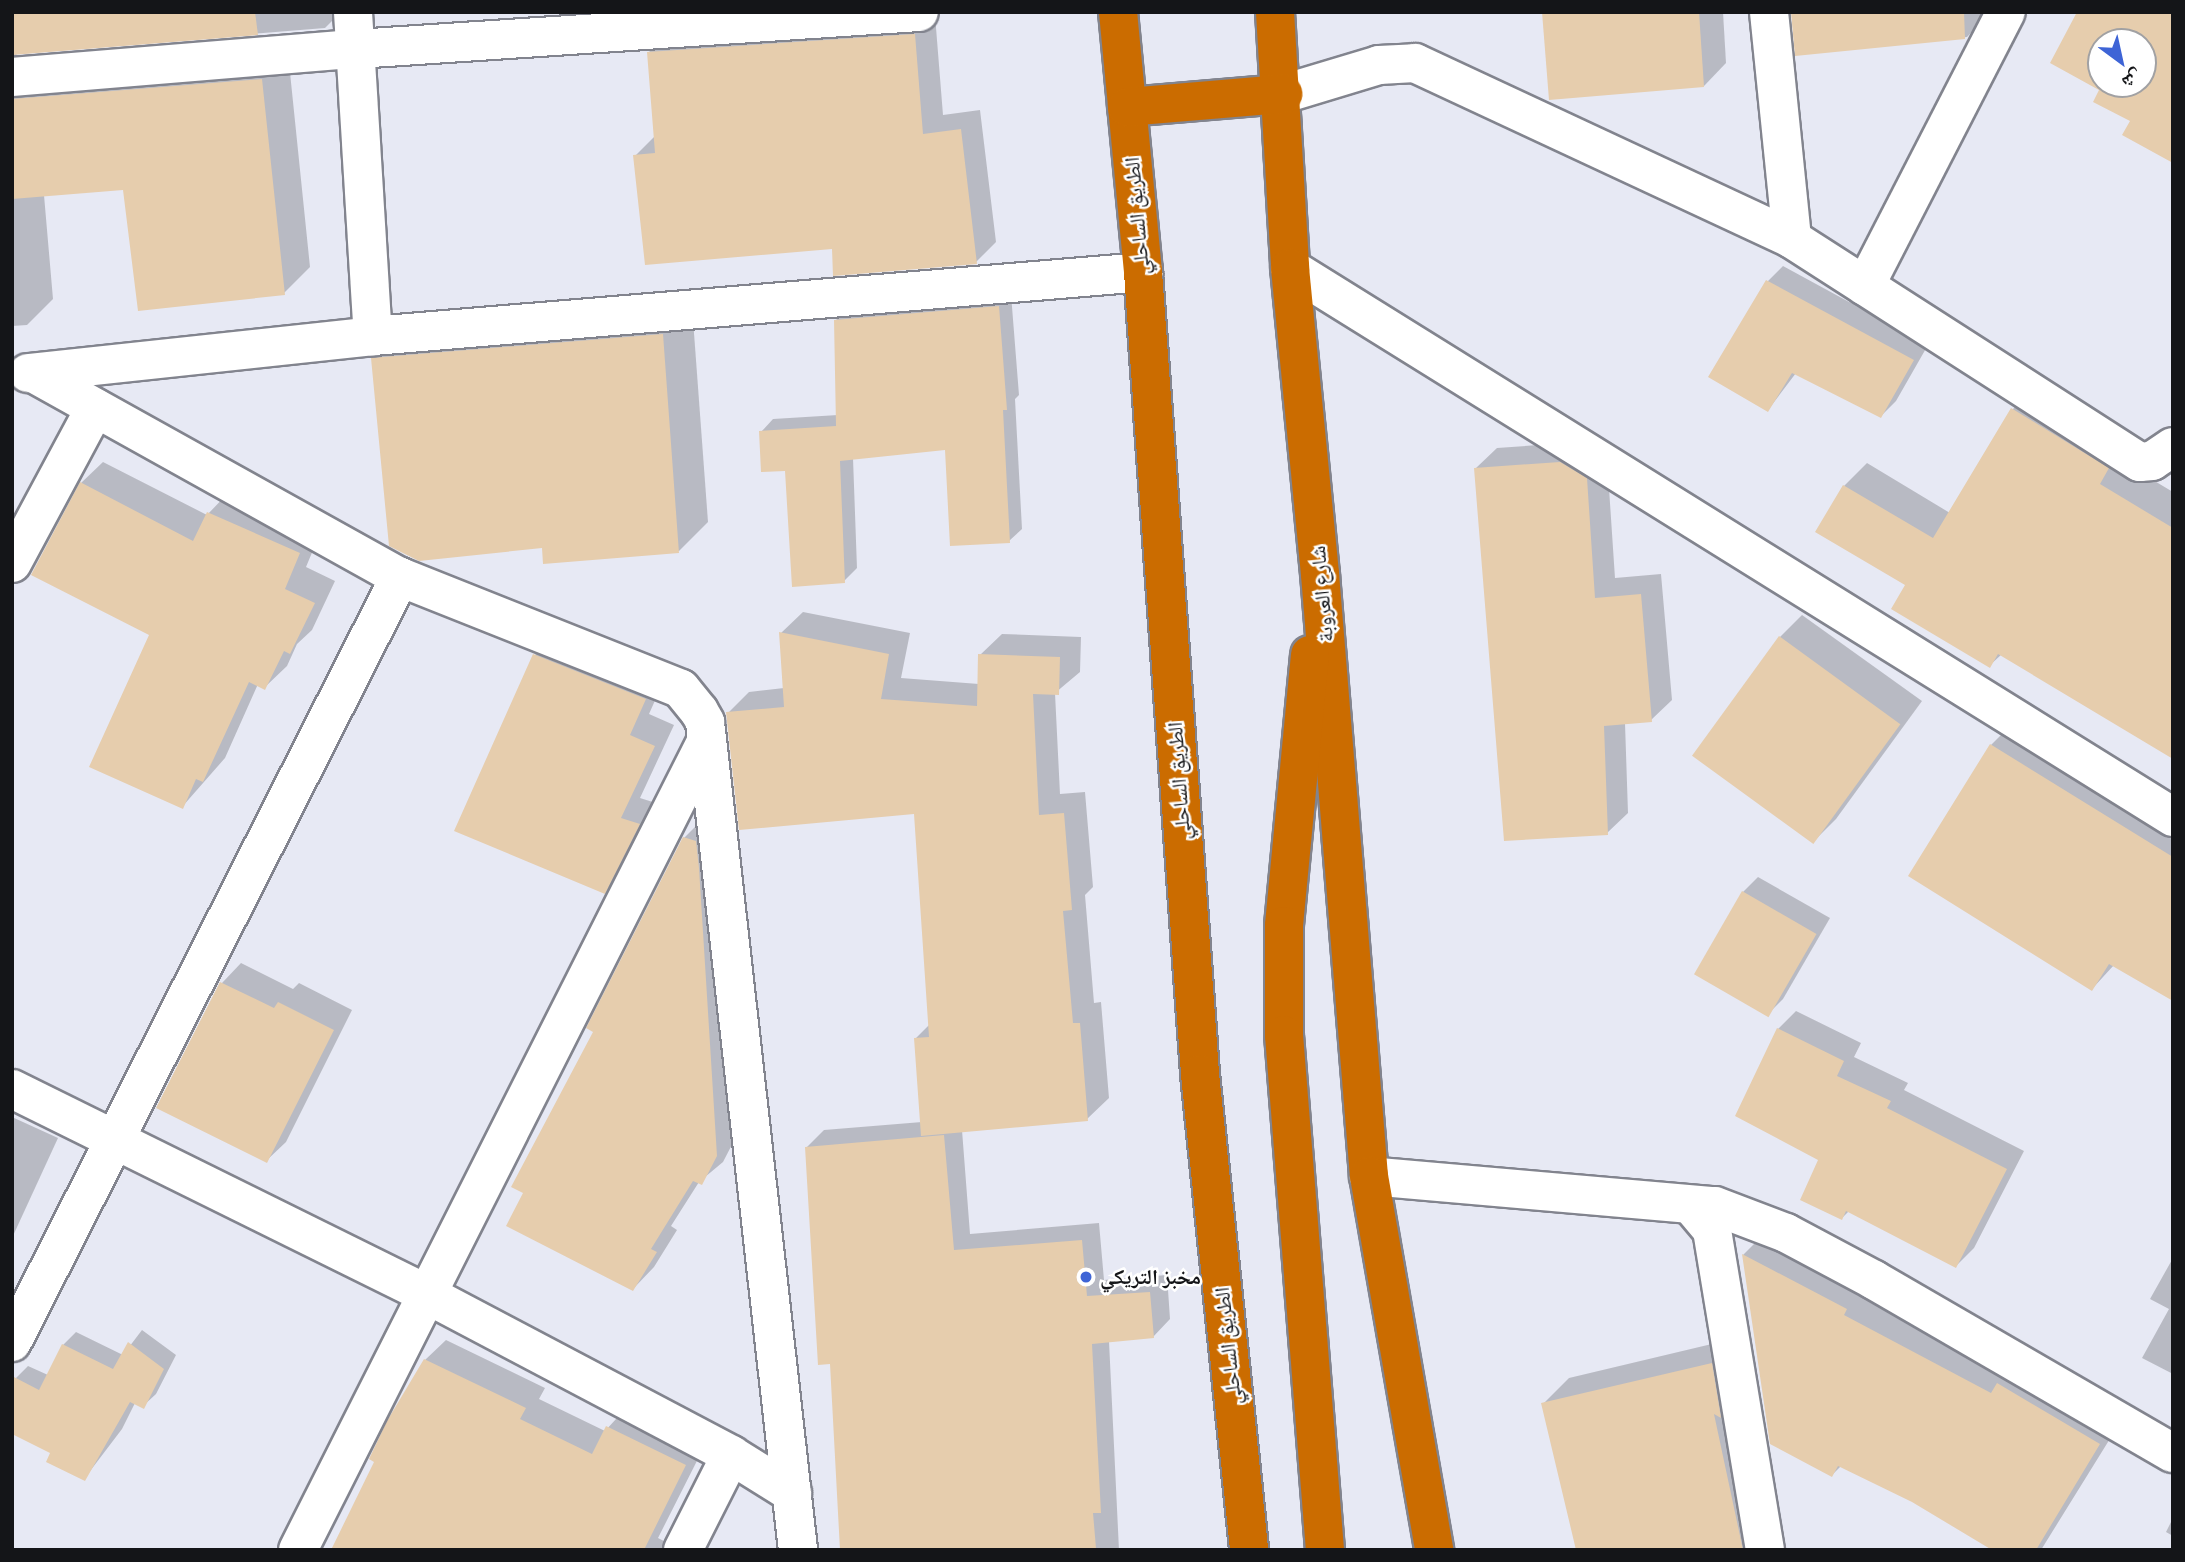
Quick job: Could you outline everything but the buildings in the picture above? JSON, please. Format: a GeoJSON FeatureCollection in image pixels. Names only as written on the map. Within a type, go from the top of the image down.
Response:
{"type":"FeatureCollection","features":[{"type":"Feature","properties":{"kind":"highway","name":"الطريق الساحلي"},"geometry":{"type":"LineString","coordinates":[[1118,12],[1143,272],[1200,1074],[1249,1550]]}},
{"type":"Feature","properties":{"kind":"highway","name":"شارع العروبة"},"geometry":{"type":"LineString","coordinates":[[1275,12],[1283,94],[1290,268],[1320,574],[1369,1176]]}},
{"type":"Feature","properties":{"kind":"highway"},"geometry":{"type":"LineString","coordinates":[[1127,107],[1283,94]]}},
{"type":"Feature","properties":{"kind":"highway"},"geometry":{"type":"LineString","coordinates":[[1320,574],[1297,760],[1285,912],[1284,1035],[1325,1550]]}},
{"type":"Feature","properties":{"kind":"highway"},"geometry":{"type":"LineString","coordinates":[[1369,1176],[1434,1550]]}},
{"type":"Feature","properties":{"kind":"street"},"geometry":{"type":"LineString","coordinates":[[12,77],[355,31],[919,12]]}},
{"type":"Feature","properties":{"kind":"street"},"geometry":{"type":"LineString","coordinates":[[1769,12],[1792,239]]}},
{"type":"Feature","properties":{"kind":"street"},"geometry":{"type":"LineString","coordinates":[[1865,286],[2006,12]]}},
{"type":"Feature","properties":{"kind":"street"},"geometry":{"type":"LineString","coordinates":[[355,31],[373,336]]}},
{"type":"Feature","properties":{"kind":"street"},"geometry":{"type":"LineString","coordinates":[[1283,94],[1379,65],[1415,63],[1792,239],[2140,462],[2152,461],[2173,447]]}},
{"type":"Feature","properties":{"kind":"street"},"geometry":{"type":"LineString","coordinates":[[1290,268],[2173,817]]}},
{"type":"Feature","properties":{"kind":"street"},"geometry":{"type":"LineString","coordinates":[[23,373],[373,336],[1143,272]]}},
{"type":"Feature","properties":{"kind":"street"},"geometry":{"type":"LineString","coordinates":[[23,373],[95,408],[400,578],[681,689],[699,711],[705,744],[797,1550]]}},
{"type":"Feature","properties":{"kind":"street"},"geometry":{"type":"LineString","coordinates":[[12,563],[95,408]]}},
{"type":"Feature","properties":{"kind":"street"},"geometry":{"type":"LineString","coordinates":[[12,1342],[400,578]]}},
{"type":"Feature","properties":{"kind":"street"},"geometry":{"type":"LineString","coordinates":[[298,1550],[705,744]]}},
{"type":"Feature","properties":{"kind":"street"},"geometry":{"type":"LineString","coordinates":[[12,1089],[428,1295],[731,1455],[792,1493]]}},
{"type":"Feature","properties":{"kind":"street"},"geometry":{"type":"LineString","coordinates":[[1369,1176],[1715,1206],[1786,1233],[2173,1453]]}},
{"type":"Feature","properties":{"kind":"street"},"geometry":{"type":"LineString","coordinates":[[1691,1205],[1712,1230],[1765,1550]]}},
{"type":"Feature","properties":{"kind":"street"},"geometry":{"type":"LineString","coordinates":[[683,1550],[731,1455]]}},
{"type":"Feature","properties":{"kind":"place","name":"مخبز التريكي"},"geometry":{"type":"Point","coordinates":[1086,1277]}}]}
